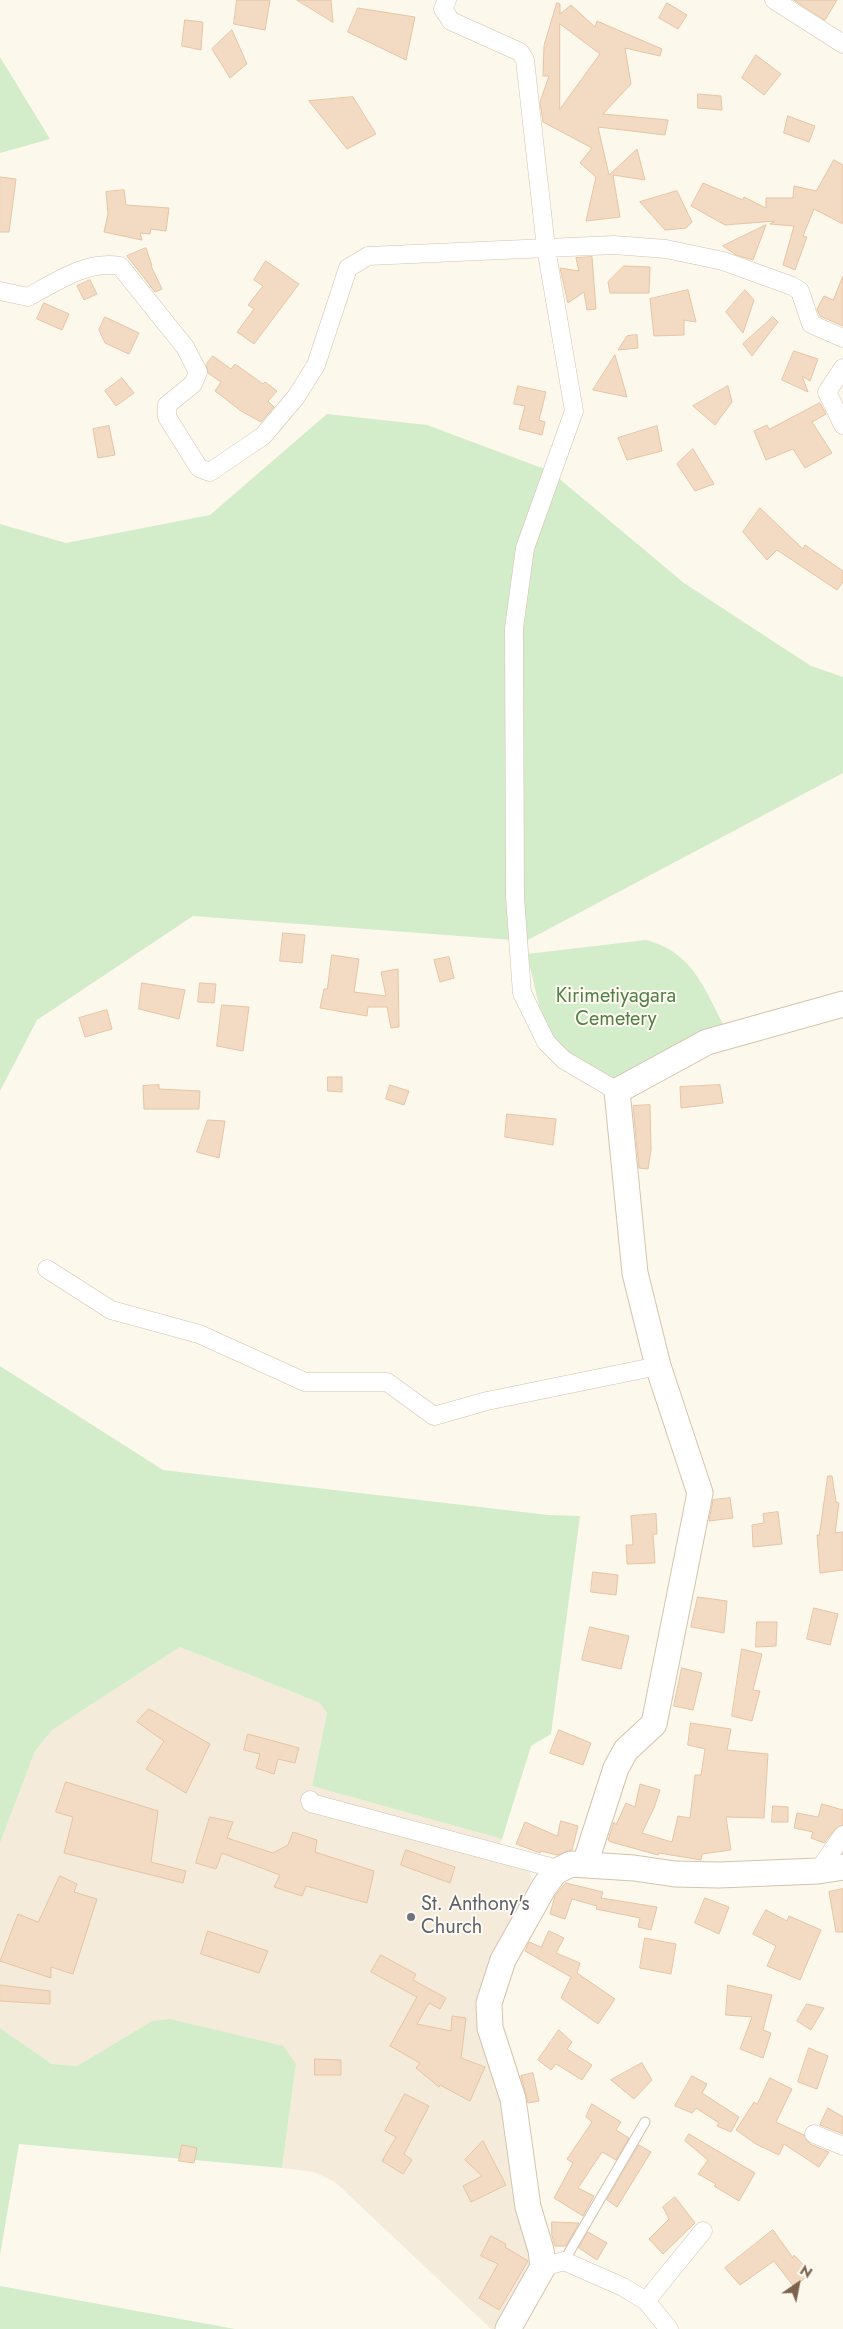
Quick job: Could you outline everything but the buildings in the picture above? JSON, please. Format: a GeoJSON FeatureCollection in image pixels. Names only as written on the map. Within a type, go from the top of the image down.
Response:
{"type":"FeatureCollection","features":[{"type":"Feature","properties":{"kind":"street"},"geometry":{"type":"LineString","coordinates":[[447,0],[444,9],[451,21],[520,52],[525,60],[546,248],[574,411],[525,548],[514,628],[515,896],[522,993],[546,1042],[564,1060],[617,1091]]}},
{"type":"Feature","properties":{"kind":"street"},"geometry":{"type":"LineString","coordinates":[[774,0],[843,44]]}},
{"type":"Feature","properties":{"kind":"street"},"geometry":{"type":"LineString","coordinates":[[0,291],[28,297],[73,274],[106,264],[120,266],[185,347],[198,372],[193,384],[167,404],[167,417],[199,468],[210,472],[263,436],[296,397],[316,365],[348,268],[368,256],[614,245],[666,249],[723,261],[792,286],[800,291],[811,324],[843,338]]}},
{"type":"Feature","properties":{"kind":"street"},"geometry":{"type":"LineString","coordinates":[[843,368],[827,392],[843,425]]}},
{"type":"Feature","properties":{"kind":"street"},"geometry":{"type":"LineString","coordinates":[[617,1091],[707,1042],[843,1004]]}},
{"type":"Feature","properties":{"kind":"street"},"geometry":{"type":"LineString","coordinates":[[585,1864],[616,1768],[626,1750],[654,1724],[700,1492],[658,1366],[635,1273],[617,1091]]}},
{"type":"Feature","properties":{"kind":"street"},"geometry":{"type":"LineString","coordinates":[[47,1269],[111,1310],[199,1334],[305,1382],[387,1382],[434,1416],[487,1401],[658,1366]]}},
{"type":"Feature","properties":{"kind":"street"},"geometry":{"type":"LineString","coordinates":[[310,1800],[312,1803],[550,1867],[556,1872]]}},
{"type":"Feature","properties":{"kind":"street"},"geometry":{"type":"LineString","coordinates":[[818,1871],[843,1835]]}},
{"type":"Feature","properties":{"kind":"street"},"geometry":{"type":"LineString","coordinates":[[668,2329],[646,2301],[623,2287],[553,2264],[541,2250],[528,2207],[513,2099],[490,2028],[489,2003],[503,1960],[544,1887],[556,1872],[571,1864],[675,1874],[719,1875],[818,1871],[843,1867]]}},
{"type":"Feature","properties":{"kind":"street"},"geometry":{"type":"LineString","coordinates":[[814,2134],[843,2146]]}},
{"type":"Feature","properties":{"kind":"street"},"geometry":{"type":"LineString","coordinates":[[646,2301],[703,2230]]}},
{"type":"Feature","properties":{"kind":"street"},"geometry":{"type":"LineString","coordinates":[[508,2329],[553,2264]]}},
{"type":"Feature","properties":{"kind":"lane"},"geometry":{"type":"LineString","coordinates":[[553,2264],[645,2122]]}},
{"type":"Feature","properties":{"kind":"shaded area"},"geometry":{"type":"Polygon","coordinates":[[[180,1647],[320,1703],[327,1713],[312,1786],[502,1839],[495,1857],[499,1863],[529,1871],[532,1879],[478,1999],[540,2257],[502,2329],[491,2329],[335,2182],[314,2172],[282,2168],[296,2064],[152,2021],[77,2066],[52,2064],[0,2028],[0,1843],[35,1751],[52,1730],[180,1647]]]}},
{"type":"Feature","properties":{"kind":"green space"},"geometry":{"type":"Polygon","coordinates":[[[0,57],[50,139],[0,153],[0,57]]]}},
{"type":"Feature","properties":{"kind":"green space"},"geometry":{"type":"Polygon","coordinates":[[[327,414],[427,425],[550,471],[684,583],[811,666],[843,677],[843,773],[526,941],[193,916],[37,1020],[0,1091],[0,524],[66,543],[210,515],[327,414]]]}},
{"type":"Feature","properties":{"kind":"green space","name":"Kirimetiyagara Cemetery"},"geometry":{"type":"Polygon","coordinates":[[[646,940],[662,945],[685,962],[702,984],[723,1024],[688,1038],[620,1080],[606,1082],[568,1053],[544,1027],[527,954],[646,940]]]}},
{"type":"Feature","properties":{"kind":"green space"},"geometry":{"type":"Polygon","coordinates":[[[0,1366],[163,1470],[548,1515],[580,1516],[551,1734],[531,1746],[502,1839],[312,1786],[327,1713],[320,1703],[180,1647],[52,1730],[35,1751],[0,1843],[0,1366]]]}},
{"type":"Feature","properties":{"kind":"green space"},"geometry":{"type":"Polygon","coordinates":[[[170,2019],[283,2046],[296,2064],[282,2168],[19,2144],[0,2255],[0,2028],[52,2064],[77,2066],[152,2021],[170,2019]]]}},
{"type":"Feature","properties":{"kind":"green space"},"geometry":{"type":"Polygon","coordinates":[[[0,2286],[235,2329],[0,2329],[0,2286]]]}},
{"type":"Feature","properties":{"kind":"place","name":"St. Anthony's Church"},"geometry":{"type":"Point","coordinates":[411,1917]}}]}
